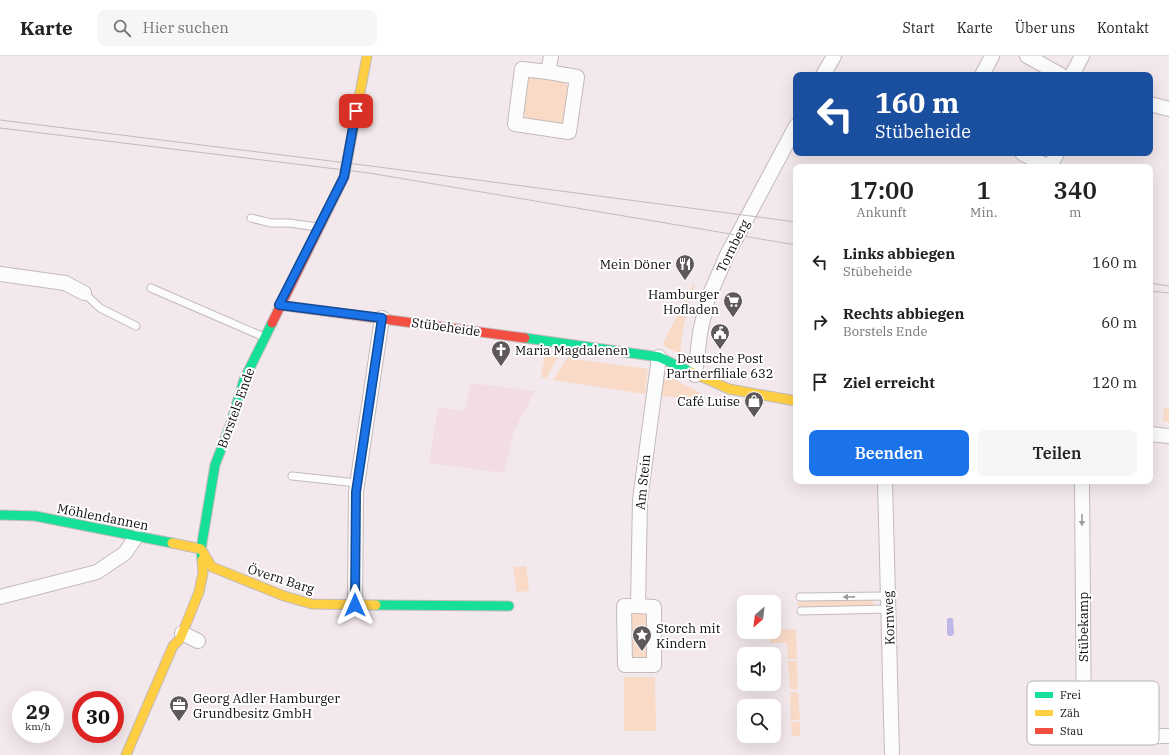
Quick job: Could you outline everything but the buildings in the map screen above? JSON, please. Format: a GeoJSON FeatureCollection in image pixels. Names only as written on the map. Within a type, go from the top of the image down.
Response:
{"type":"FeatureCollection","features":[{"type":"Feature","properties":{"kind":"street","name":"Borstels Ende"},"geometry":{"type":"LineString","coordinates":[[126,755],[173,646],[180,639],[199,592],[203,573],[201,549],[215,465],[230,426],[244,380],[279,305],[344,177],[367,56]]}},
{"type":"Feature","properties":{"kind":"street"},"geometry":{"type":"LineString","coordinates":[[548,72],[551,56]]}},
{"type":"Feature","properties":{"kind":"street"},"geometry":{"type":"LineString","coordinates":[[825,72],[834,56]]}},
{"type":"Feature","properties":{"kind":"street"},"geometry":{"type":"LineString","coordinates":[[984,72],[992,56]]}},
{"type":"Feature","properties":{"kind":"street"},"geometry":{"type":"LineString","coordinates":[[1027,56],[1056,72]]}},
{"type":"Feature","properties":{"kind":"street"},"geometry":{"type":"LineString","coordinates":[[1074,72],[1082,56]]}},
{"type":"Feature","properties":{"kind":"street"},"geometry":{"type":"LineString","coordinates":[[522,69],[548,72],[577,77],[570,131],[568,132],[515,124],[522,69]]}},
{"type":"Feature","properties":{"kind":"street"},"geometry":{"type":"LineString","coordinates":[[1153,105],[1169,109]]}},
{"type":"Feature","properties":{"kind":"street","name":"Tornberg"},"geometry":{"type":"LineString","coordinates":[[695,375],[700,333],[707,301],[727,255],[793,132]]}},
{"type":"Feature","properties":{"kind":"street"},"geometry":{"type":"LineString","coordinates":[[1028,156],[1043,164]]}},
{"type":"Feature","properties":{"kind":"street"},"geometry":{"type":"LineString","coordinates":[[0,274],[65,283],[84,293]]}},
{"type":"Feature","properties":{"kind":"street","name":"Stübeheide"},"geometry":{"type":"LineString","coordinates":[[279,305],[659,357],[695,375],[729,389],[793,400]]}},
{"type":"Feature","properties":{"kind":"street"},"geometry":{"type":"LineString","coordinates":[[355,605],[356,492],[382,318]]}},
{"type":"Feature","properties":{"kind":"street","name":"Am Stein"},"geometry":{"type":"LineString","coordinates":[[638,606],[640,500],[659,357]]}},
{"type":"Feature","properties":{"kind":"street"},"geometry":{"type":"LineString","coordinates":[[1153,434],[1169,436]]}},
{"type":"Feature","properties":{"kind":"street","name":"Kornweg"},"geometry":{"type":"LineString","coordinates":[[885,484],[892,755]]}},
{"type":"Feature","properties":{"kind":"street","name":"Stübekamp"},"geometry":{"type":"LineString","coordinates":[[1082,484],[1084,681]]}},
{"type":"Feature","properties":{"kind":"street","name":"Möhlendannen"},"geometry":{"type":"LineString","coordinates":[[0,515],[35,516],[201,549]]}},
{"type":"Feature","properties":{"kind":"street"},"geometry":{"type":"LineString","coordinates":[[0,597],[97,572],[125,553],[136,537]]}},
{"type":"Feature","properties":{"kind":"street","name":"Övern Barg"},"geometry":{"type":"LineString","coordinates":[[201,549],[212,567],[284,596],[312,604],[509,606]]}},
{"type":"Feature","properties":{"kind":"street"},"geometry":{"type":"LineString","coordinates":[[624,606],[638,606],[654,607],[654,665],[624,665],[624,606]]}},
{"type":"Feature","properties":{"kind":"street"},"geometry":{"type":"LineString","coordinates":[[182,634],[198,640]]}},
{"type":"Feature","properties":{"kind":"lane"},"geometry":{"type":"LineString","coordinates":[[251,218],[271,223],[289,223],[319,227]]}},
{"type":"Feature","properties":{"kind":"lane"},"geometry":{"type":"LineString","coordinates":[[151,288],[264,338]]}},
{"type":"Feature","properties":{"kind":"lane"},"geometry":{"type":"LineString","coordinates":[[84,293],[100,308],[136,326]]}},
{"type":"Feature","properties":{"kind":"lane"},"geometry":{"type":"LineString","coordinates":[[292,476],[358,483]]}},
{"type":"Feature","properties":{"kind":"lane"},"geometry":{"type":"LineString","coordinates":[[800,598],[888,603]]}},
{"type":"Feature","properties":{"kind":"lane"},"geometry":{"type":"LineString","coordinates":[[801,611],[888,603]]}},
{"type":"Feature","properties":{"kind":"shaded area"},"geometry":{"type":"Polygon","coordinates":[[[532,76],[564,81],[569,89],[564,121],[556,125],[530,121],[526,118],[523,110],[525,82],[532,76]]]}},
{"type":"Feature","properties":{"kind":"shaded area"},"geometry":{"type":"Polygon","coordinates":[[[693,285],[695,286],[685,319],[680,354],[664,346],[664,341],[693,285]]]}},
{"type":"Feature","properties":{"kind":"shaded area"},"geometry":{"type":"Polygon","coordinates":[[[545,355],[558,357],[546,378],[541,377],[545,355]]]}},
{"type":"Feature","properties":{"kind":"shaded area"},"geometry":{"type":"Polygon","coordinates":[[[567,358],[648,369],[645,394],[553,380],[567,358]]]}},
{"type":"Feature","properties":{"kind":"shaded area"},"geometry":{"type":"Polygon","coordinates":[[[661,372],[704,395],[705,402],[658,395],[661,372]]]}},
{"type":"Feature","properties":{"kind":"shaded area"},"geometry":{"type":"Polygon","coordinates":[[[470,383],[535,391],[514,431],[504,473],[429,463],[438,407],[465,411],[470,383]]]}},
{"type":"Feature","properties":{"kind":"shaded area"},"geometry":{"type":"Polygon","coordinates":[[[1164,408],[1169,409],[1169,422],[1163,421],[1164,408]]]}},
{"type":"Feature","properties":{"kind":"shaded area"},"geometry":{"type":"Polygon","coordinates":[[[526,566],[529,591],[517,592],[513,567],[526,566]]]}},
{"type":"Feature","properties":{"kind":"shaded area"},"geometry":{"type":"Polygon","coordinates":[[[871,600],[874,605],[871,606],[800,608],[797,605],[800,601],[871,600]]]}},
{"type":"Feature","properties":{"kind":"shaded area"},"geometry":{"type":"Polygon","coordinates":[[[630,612],[648,613],[649,656],[647,659],[628,659],[630,612]]]}},
{"type":"Feature","properties":{"kind":"shaded area"},"geometry":{"type":"Polygon","coordinates":[[[948,618],[953,619],[954,634],[952,636],[947,634],[948,618]]]}},
{"type":"Feature","properties":{"kind":"shaded area"},"geometry":{"type":"Polygon","coordinates":[[[796,629],[797,659],[788,659],[787,643],[770,643],[770,639],[781,639],[781,630],[796,629]]]}},
{"type":"Feature","properties":{"kind":"shaded area"},"geometry":{"type":"Polygon","coordinates":[[[788,661],[797,661],[798,689],[790,689],[788,661]]]}},
{"type":"Feature","properties":{"kind":"shaded area"},"geometry":{"type":"Polygon","coordinates":[[[624,677],[655,677],[656,731],[624,731],[624,677]]]}},
{"type":"Feature","properties":{"kind":"shaded area"},"geometry":{"type":"Polygon","coordinates":[[[790,692],[798,692],[800,720],[791,720],[790,692]]]}},
{"type":"Feature","properties":{"kind":"shaded area"},"geometry":{"type":"Polygon","coordinates":[[[791,722],[800,722],[800,736],[792,736],[791,722]]]}},
{"type":"Feature","properties":{"kind":"tram line"},"geometry":{"type":"LineString","coordinates":[[0,120],[371,166],[793,222]]}},
{"type":"Feature","properties":{"kind":"tram line"},"geometry":{"type":"LineString","coordinates":[[0,128],[369,173],[793,244]]}},
{"type":"Feature","properties":{"kind":"tram line"},"geometry":{"type":"LineString","coordinates":[[1153,283],[1169,286]]}},
{"type":"Feature","properties":{"kind":"tram line"},"geometry":{"type":"LineString","coordinates":[[1153,291],[1169,293]]}},
{"type":"Feature","properties":{"kind":"traffic: fast"},"geometry":{"type":"LineString","coordinates":[[202,560],[201,549],[215,465],[230,426],[244,380],[272,323]]}},
{"type":"Feature","properties":{"kind":"traffic: fast"},"geometry":{"type":"LineString","coordinates":[[525,338],[659,357],[691,372]]}},
{"type":"Feature","properties":{"kind":"traffic: fast"},"geometry":{"type":"LineString","coordinates":[[0,515],[35,516],[172,543]]}},
{"type":"Feature","properties":{"kind":"traffic: fast"},"geometry":{"type":"LineString","coordinates":[[376,605],[509,606]]}},
{"type":"Feature","properties":{"kind":"traffic: slow"},"geometry":{"type":"LineString","coordinates":[[345,172],[367,56]]}},
{"type":"Feature","properties":{"kind":"traffic: slow"},"geometry":{"type":"LineString","coordinates":[[691,372],[729,389],[793,400]]}},
{"type":"Feature","properties":{"kind":"traffic: slow"},"geometry":{"type":"LineString","coordinates":[[172,543],[201,549],[212,567],[284,596],[312,604],[376,605]]}},
{"type":"Feature","properties":{"kind":"traffic: slow"},"geometry":{"type":"LineString","coordinates":[[126,755],[173,646],[180,639],[199,592],[203,573],[202,560]]}},
{"type":"Feature","properties":{"kind":"traffic: jam"},"geometry":{"type":"LineString","coordinates":[[272,323],[344,177],[345,172]]}},
{"type":"Feature","properties":{"kind":"traffic: jam"},"geometry":{"type":"LineString","coordinates":[[279,305],[525,338]]}},
{"type":"Feature","properties":{"kind":"place","name":"Mein Döner"},"geometry":{"type":"Point","coordinates":[685,281]}},
{"type":"Feature","properties":{"kind":"place","name":"Hamburger Hofladen"},"geometry":{"type":"Point","coordinates":[733,318]}},
{"type":"Feature","properties":{"kind":"place","name":"Deutsche Post Partnerfiliale 632"},"geometry":{"type":"Point","coordinates":[720,350]}},
{"type":"Feature","properties":{"kind":"place","name":"Maria Magdalenen"},"geometry":{"type":"Point","coordinates":[501,367]}},
{"type":"Feature","properties":{"kind":"place","name":"Café Luise"},"geometry":{"type":"Point","coordinates":[754,418]}},
{"type":"Feature","properties":{"kind":"place","name":"Storch mit Kindern"},"geometry":{"type":"Point","coordinates":[642,652]}},
{"type":"Feature","properties":{"kind":"place","name":"Georg Adler Hamburger Grundbesitz GmbH"},"geometry":{"type":"Point","coordinates":[179,722]}},
{"type":"Feature","properties":{"kind":"route"},"geometry":{"type":"LineString","coordinates":[[355,605],[356,492],[382,318],[279,305],[344,177],[356,111]]}}]}
